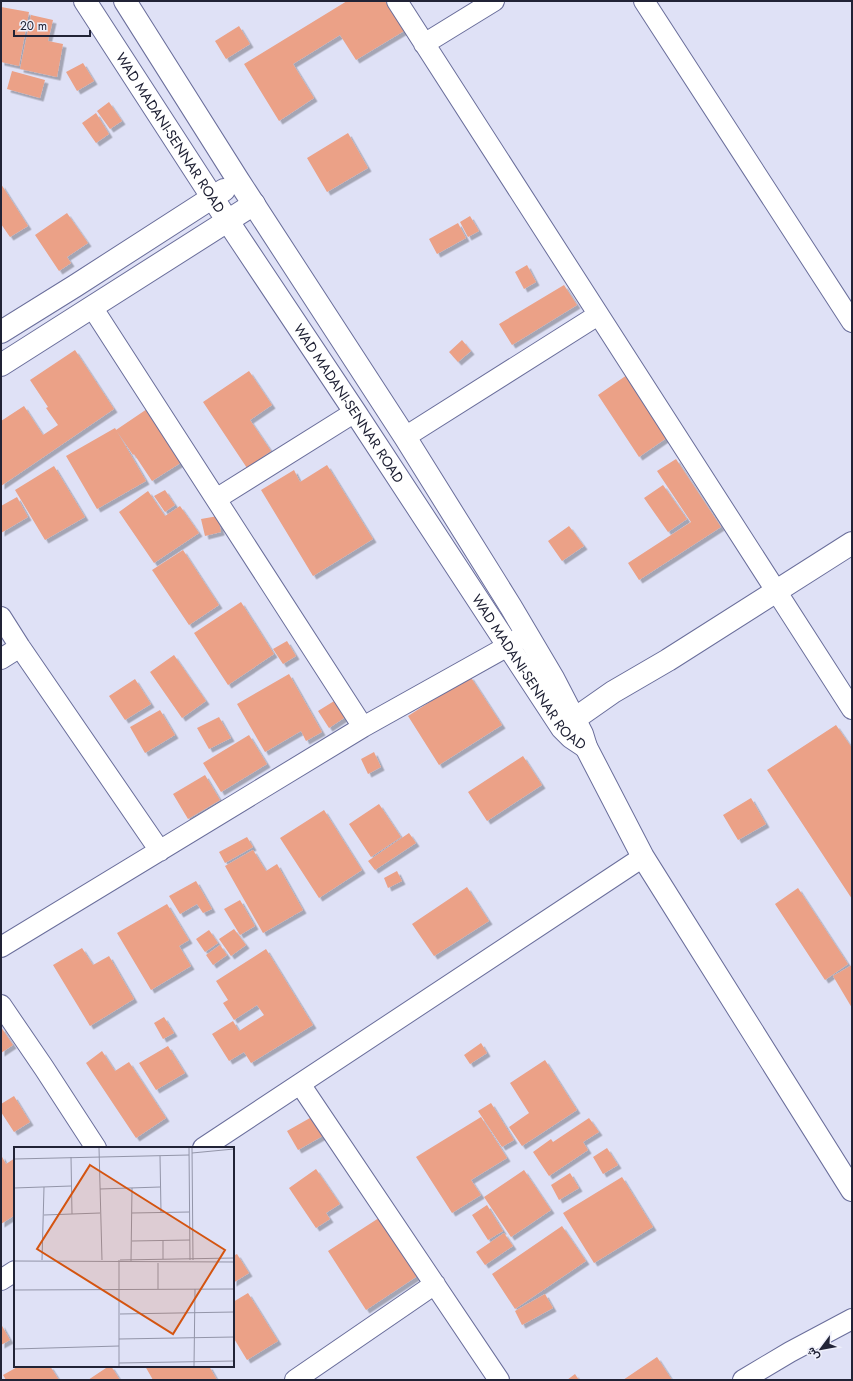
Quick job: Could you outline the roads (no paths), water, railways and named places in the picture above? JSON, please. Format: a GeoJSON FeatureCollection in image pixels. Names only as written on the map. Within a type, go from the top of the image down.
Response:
{"type":"FeatureCollection","features":[{"type":"Feature","properties":{"kind":"street","name":"WAD MADANI-SENNAR ROAD"},"geometry":{"type":"LineString","coordinates":[[85,1],[227,220],[356,412],[508,646],[568,723],[582,734],[586,747],[643,857],[852,1190]]}},
{"type":"Feature","properties":{"kind":"street","name":"WAD MADANI-SENNAR ROAD"},"geometry":{"type":"LineString","coordinates":[[125,1],[238,180],[405,437],[511,607],[553,678],[568,723]]}},
{"type":"Feature","properties":{"kind":"street"},"geometry":{"type":"LineString","coordinates":[[397,1],[852,709]]}},
{"type":"Feature","properties":{"kind":"street"},"geometry":{"type":"LineString","coordinates":[[424,44],[494,1]]}},
{"type":"Feature","properties":{"kind":"street"},"geometry":{"type":"LineString","coordinates":[[644,1],[852,322]]}},
{"type":"Feature","properties":{"kind":"street"},"geometry":{"type":"LineString","coordinates":[[1,332],[75,286],[238,180]]}},
{"type":"Feature","properties":{"kind":"street"},"geometry":{"type":"LineString","coordinates":[[1,364],[254,204]]}},
{"type":"Feature","properties":{"kind":"street"},"geometry":{"type":"LineString","coordinates":[[92,307],[363,727]]}},
{"type":"Feature","properties":{"kind":"street"},"geometry":{"type":"LineString","coordinates":[[405,437],[598,315]]}},
{"type":"Feature","properties":{"kind":"street"},"geometry":{"type":"LineString","coordinates":[[216,499],[356,412]]}},
{"type":"Feature","properties":{"kind":"street"},"geometry":{"type":"LineString","coordinates":[[568,723],[613,692],[668,660],[852,543]]}},
{"type":"Feature","properties":{"kind":"street"},"geometry":{"type":"LineString","coordinates":[[1,617],[160,851]]}},
{"type":"Feature","properties":{"kind":"street"},"geometry":{"type":"LineString","coordinates":[[1,947],[363,727],[508,646],[526,634]]}},
{"type":"Feature","properties":{"kind":"street"},"geometry":{"type":"LineString","coordinates":[[1,659],[20,647]]}},
{"type":"Feature","properties":{"kind":"street"},"geometry":{"type":"LineString","coordinates":[[205,1147],[643,857]]}},
{"type":"Feature","properties":{"kind":"street"},"geometry":{"type":"LineString","coordinates":[[1,1005],[95,1147]]}},
{"type":"Feature","properties":{"kind":"street"},"geometry":{"type":"LineString","coordinates":[[300,1084],[499,1380]]}},
{"type":"Feature","properties":{"kind":"street"},"geometry":{"type":"LineString","coordinates":[[1,1280],[14,1272]]}},
{"type":"Feature","properties":{"kind":"street"},"geometry":{"type":"LineString","coordinates":[[295,1380],[435,1284]]}},
{"type":"Feature","properties":{"kind":"street"},"geometry":{"type":"LineString","coordinates":[[743,1380],[790,1352],[852,1319]]}}]}
